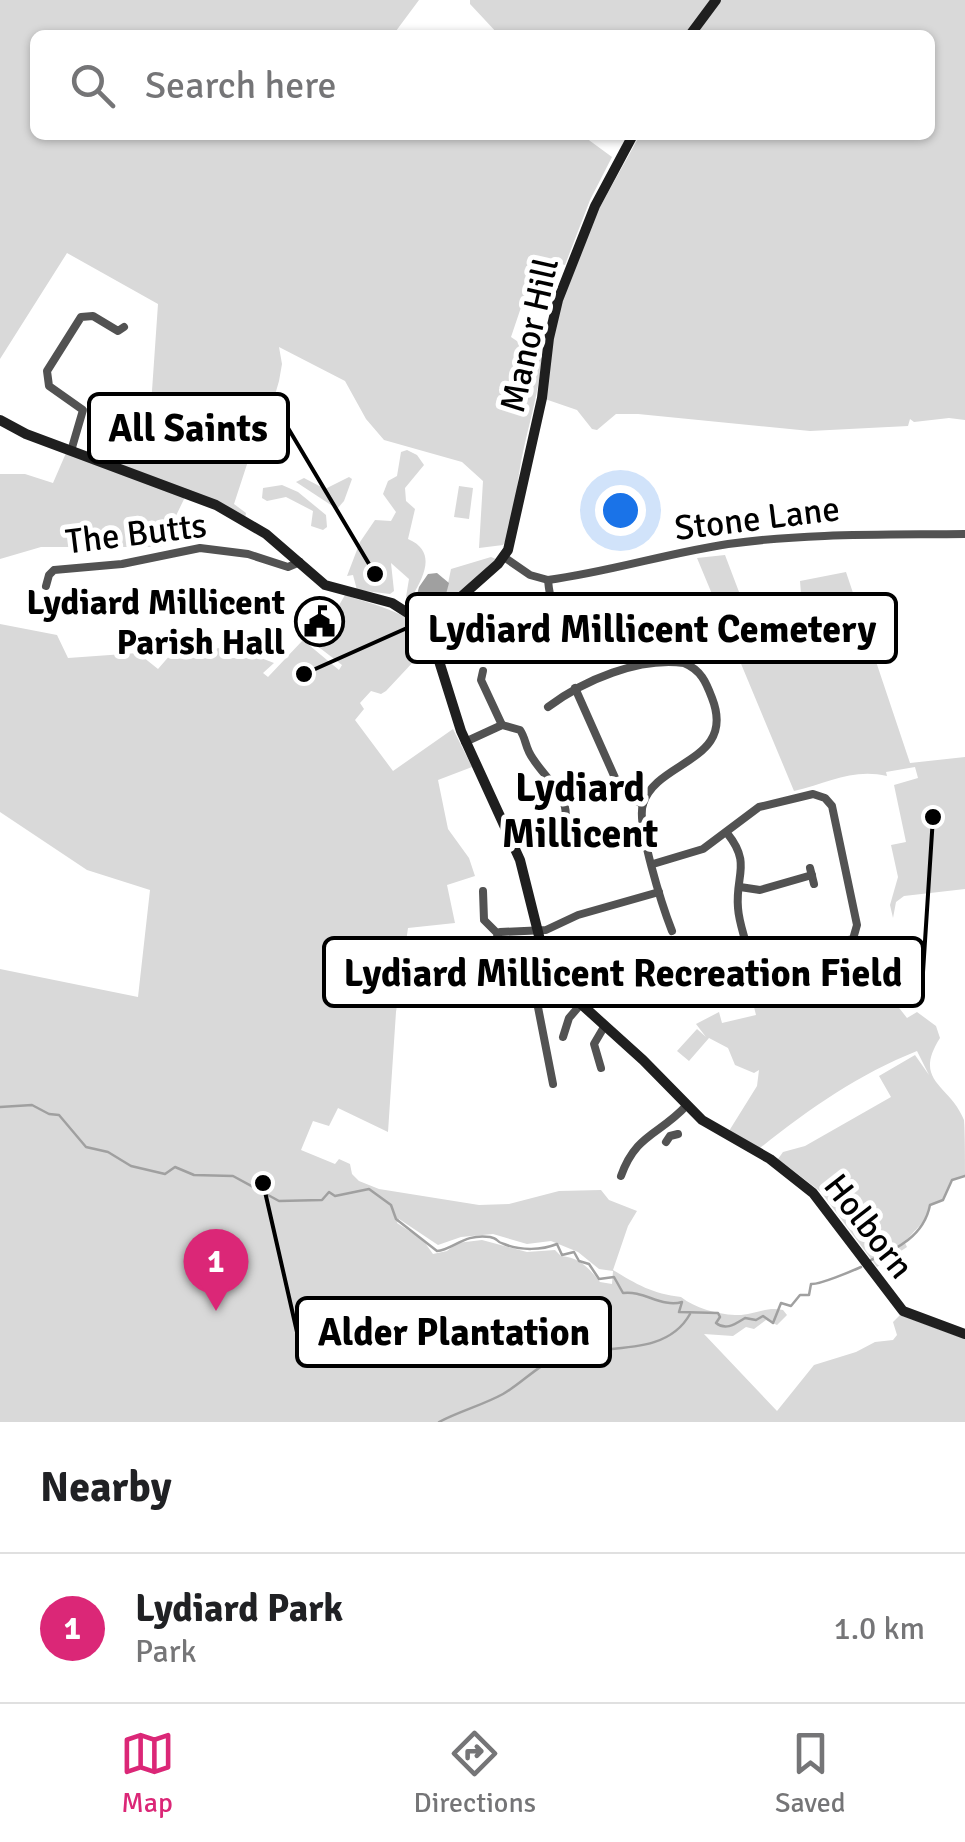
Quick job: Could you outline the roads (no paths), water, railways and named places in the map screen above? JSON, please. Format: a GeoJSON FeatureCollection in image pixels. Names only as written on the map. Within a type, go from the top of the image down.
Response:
{"type":"FeatureCollection","features":[{"type":"Feature","properties":{"kind":"street"},"geometry":{"type":"LineString","coordinates":[[694,30],[716,0]]}},
{"type":"Feature","properties":{"kind":"street","name":"Manor Hill"},"geometry":{"type":"LineString","coordinates":[[504,557],[515,526],[542,398],[558,300],[595,206],[630,140]]}},
{"type":"Feature","properties":{"kind":"street"},"geometry":{"type":"LineString","coordinates":[[71,451],[83,410],[43,381],[81,317],[92,316],[120,332]]}},
{"type":"Feature","properties":{"kind":"street"},"geometry":{"type":"LineString","coordinates":[[0,420],[231,513],[266,534],[328,586],[392,603],[428,626],[504,557],[530,575],[548,580],[549,596],[569,641],[553,650],[546,638]]}},
{"type":"Feature","properties":{"kind":"street","name":"Stone Lane"},"geometry":{"type":"LineString","coordinates":[[548,580],[776,538],[965,534]]}},
{"type":"Feature","properties":{"kind":"street","name":"The Butts"},"geometry":{"type":"LineString","coordinates":[[46,586],[54,570],[122,564],[187,548],[248,554],[288,567],[300,562]]}},
{"type":"Feature","properties":{"kind":"street"},"geometry":{"type":"LineString","coordinates":[[486,634],[549,596]]}},
{"type":"Feature","properties":{"kind":"street","name":"Holborn"},"geometry":{"type":"LineString","coordinates":[[428,626],[465,742],[520,860],[538,932],[581,1004],[644,1060],[686,1106],[716,1130],[770,1159],[813,1193],[903,1311],[965,1334]]}},
{"type":"Feature","properties":{"kind":"street"},"geometry":{"type":"LineString","coordinates":[[548,706],[575,688],[607,675],[664,663],[684,664],[703,677],[718,715],[717,730],[706,746],[652,790],[643,804],[644,832],[672,931]]}},
{"type":"Feature","properties":{"kind":"street"},"geometry":{"type":"LineString","coordinates":[[483,672],[481,680],[502,725]]}},
{"type":"Feature","properties":{"kind":"street"},"geometry":{"type":"LineString","coordinates":[[575,688],[620,789],[643,804]]}},
{"type":"Feature","properties":{"kind":"street"},"geometry":{"type":"LineString","coordinates":[[465,742],[502,725],[514,726],[522,732],[531,756],[553,784],[568,821]]}},
{"type":"Feature","properties":{"kind":"street"},"geometry":{"type":"LineString","coordinates":[[652,864],[698,851],[760,807],[808,794],[820,795],[832,808],[856,919],[853,939],[863,954]]}},
{"type":"Feature","properties":{"kind":"street"},"geometry":{"type":"LineString","coordinates":[[727,833],[742,858],[738,908],[750,958],[744,984]]}},
{"type":"Feature","properties":{"kind":"street"},"geometry":{"type":"LineString","coordinates":[[740,887],[760,890],[812,876]]}},
{"type":"Feature","properties":{"kind":"street"},"geometry":{"type":"LineString","coordinates":[[483,891],[484,920],[498,934],[538,932],[578,915],[660,892]]}},
{"type":"Feature","properties":{"kind":"street"},"geometry":{"type":"LineString","coordinates":[[477,980],[490,976],[491,947],[498,934]]}},
{"type":"Feature","properties":{"kind":"street"},"geometry":{"type":"LineString","coordinates":[[806,951],[853,939]]}},
{"type":"Feature","properties":{"kind":"street"},"geometry":{"type":"LineString","coordinates":[[553,1084],[536,997],[564,979]]}},
{"type":"Feature","properties":{"kind":"street"},"geometry":{"type":"LineString","coordinates":[[562,1037],[569,1018],[581,1004]]}},
{"type":"Feature","properties":{"kind":"street"},"geometry":{"type":"LineString","coordinates":[[601,1068],[594,1044],[604,1027]]}},
{"type":"Feature","properties":{"kind":"street"},"geometry":{"type":"LineString","coordinates":[[622,1176],[640,1142],[686,1106]]}},
{"type":"Feature","properties":{"kind":"street"},"geometry":{"type":"LineString","coordinates":[[665,1126],[671,1137]]}},
{"type":"Feature","properties":{"kind":"waterway"},"geometry":{"type":"LineString","coordinates":[[0,1107],[32,1105],[59,1115],[86,1147],[108,1152],[131,1166],[165,1174],[175,1167],[194,1175],[233,1176],[279,1201],[322,1200],[329,1192],[335,1196],[369,1189],[391,1205],[396,1219],[437,1251],[481,1236],[524,1249],[557,1244],[562,1255],[574,1252],[599,1279],[614,1277],[623,1293],[667,1303],[682,1302],[679,1312],[718,1313],[716,1323],[723,1326],[763,1316],[773,1323],[781,1303],[791,1306],[800,1295],[809,1295],[811,1284],[861,1267]]}},
{"type":"Feature","properties":{"kind":"waterway"},"geometry":{"type":"LineString","coordinates":[[871,1260],[916,1233],[930,1205],[943,1200],[952,1180],[965,1176]]}},
{"type":"Feature","properties":{"kind":"waterway"},"geometry":{"type":"LineString","coordinates":[[439,1422],[503,1394],[553,1359],[578,1352],[649,1344],[679,1328],[690,1314]]}},
{"type":"Feature","properties":{"kind":"place","name":"All Saints"},"geometry":{"type":"Point","coordinates":[375,574]}},
{"type":"Feature","properties":{"kind":"place","name":"Lydiard Millicent Parish Hall"},"geometry":{"type":"Point","coordinates":[320,622]}},
{"type":"Feature","properties":{"kind":"place","name":"Lydiard Millicent Cemetery"},"geometry":{"type":"Point","coordinates":[304,674]}},
{"type":"Feature","properties":{"kind":"place","name":"Lydiard Millicent Recreation Field"},"geometry":{"type":"Point","coordinates":[933,817]}},
{"type":"Feature","properties":{"kind":"place","name":"Alder Plantation"},"geometry":{"type":"Point","coordinates":[263,1183]}},
{"type":"Feature","properties":{"kind":"place","name":"Lydiard Park"},"geometry":{"type":"Point","coordinates":[216,1311]}},
{"type":"Feature","properties":{"kind":"district","name":"Lydiard Millicent"},"geometry":{"type":"Point","coordinates":[580,810]}}]}
